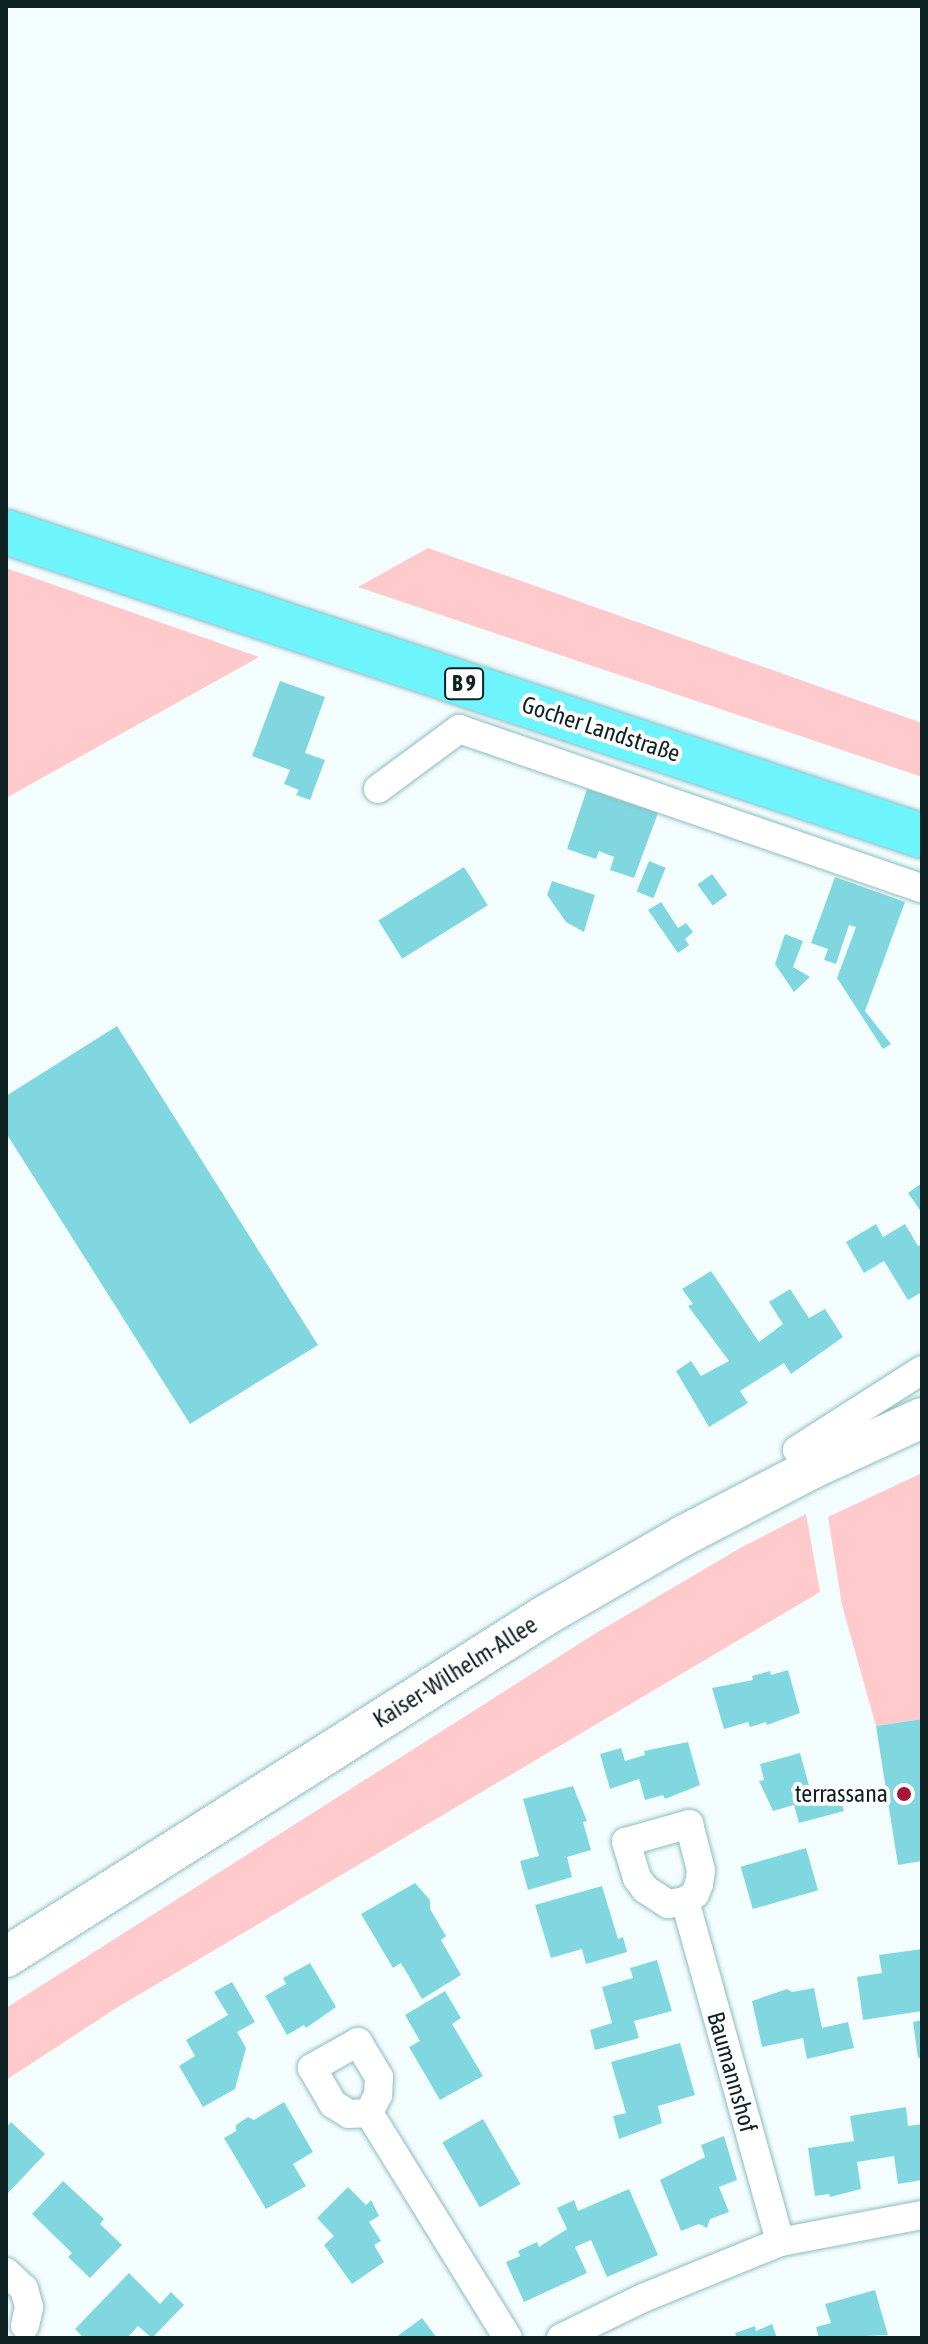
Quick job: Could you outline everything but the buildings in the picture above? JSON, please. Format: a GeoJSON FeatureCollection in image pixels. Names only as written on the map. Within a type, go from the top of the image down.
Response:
{"type":"FeatureCollection","features":[{"type":"Feature","properties":{"kind":"main road","name":"Gocher Landstraße"},"geometry":{"type":"LineString","coordinates":[[6,532],[922,836]]}},
{"type":"Feature","properties":{"kind":"street","name":"Gocher Landstraße"},"geometry":{"type":"LineString","coordinates":[[378,789],[459,729],[922,888]]}},
{"type":"Feature","properties":{"kind":"street"},"geometry":{"type":"LineString","coordinates":[[797,1450],[922,1370]]}},
{"type":"Feature","properties":{"kind":"street","name":"Kaiser-Wilhelm-Allee"},"geometry":{"type":"LineString","coordinates":[[6,1957],[546,1615],[683,1536],[798,1475],[922,1418]]}},
{"type":"Feature","properties":{"kind":"street","name":"Baumannshof"},"geometry":{"type":"LineString","coordinates":[[685,1901],[780,2242]]}},
{"type":"Feature","properties":{"kind":"street"},"geometry":{"type":"LineString","coordinates":[[369,2113],[508,2338]]}},
{"type":"Feature","properties":{"kind":"street"},"geometry":{"type":"LineString","coordinates":[[561,2338],[643,2298],[780,2242],[922,2215]]}},
{"type":"Feature","properties":{"kind":"street"},"geometry":{"type":"LineString","coordinates":[[6,2272],[24,2289],[29,2307],[23,2332]]}},
{"type":"Feature","properties":{"kind":"shaded area"},"geometry":{"type":"Polygon","coordinates":[[[428,548],[922,723],[922,777],[358,587],[428,548]]]}},
{"type":"Feature","properties":{"kind":"shaded area"},"geometry":{"type":"Polygon","coordinates":[[[6,568],[259,657],[6,798],[6,568]]]}},
{"type":"Feature","properties":{"kind":"shaded area"},"geometry":{"type":"Polygon","coordinates":[[[922,1473],[922,1719],[876,1726],[842,1605],[828,1517],[922,1473]]]}},
{"type":"Feature","properties":{"kind":"shaded area"},"geometry":{"type":"Polygon","coordinates":[[[806,1514],[820,1592],[118,2007],[6,2080],[6,2008],[596,1633],[742,1547],[806,1514]]]}},
{"type":"Feature","properties":{"kind":"place","name":"terrassana"},"geometry":{"type":"Point","coordinates":[904,1794]}}]}
